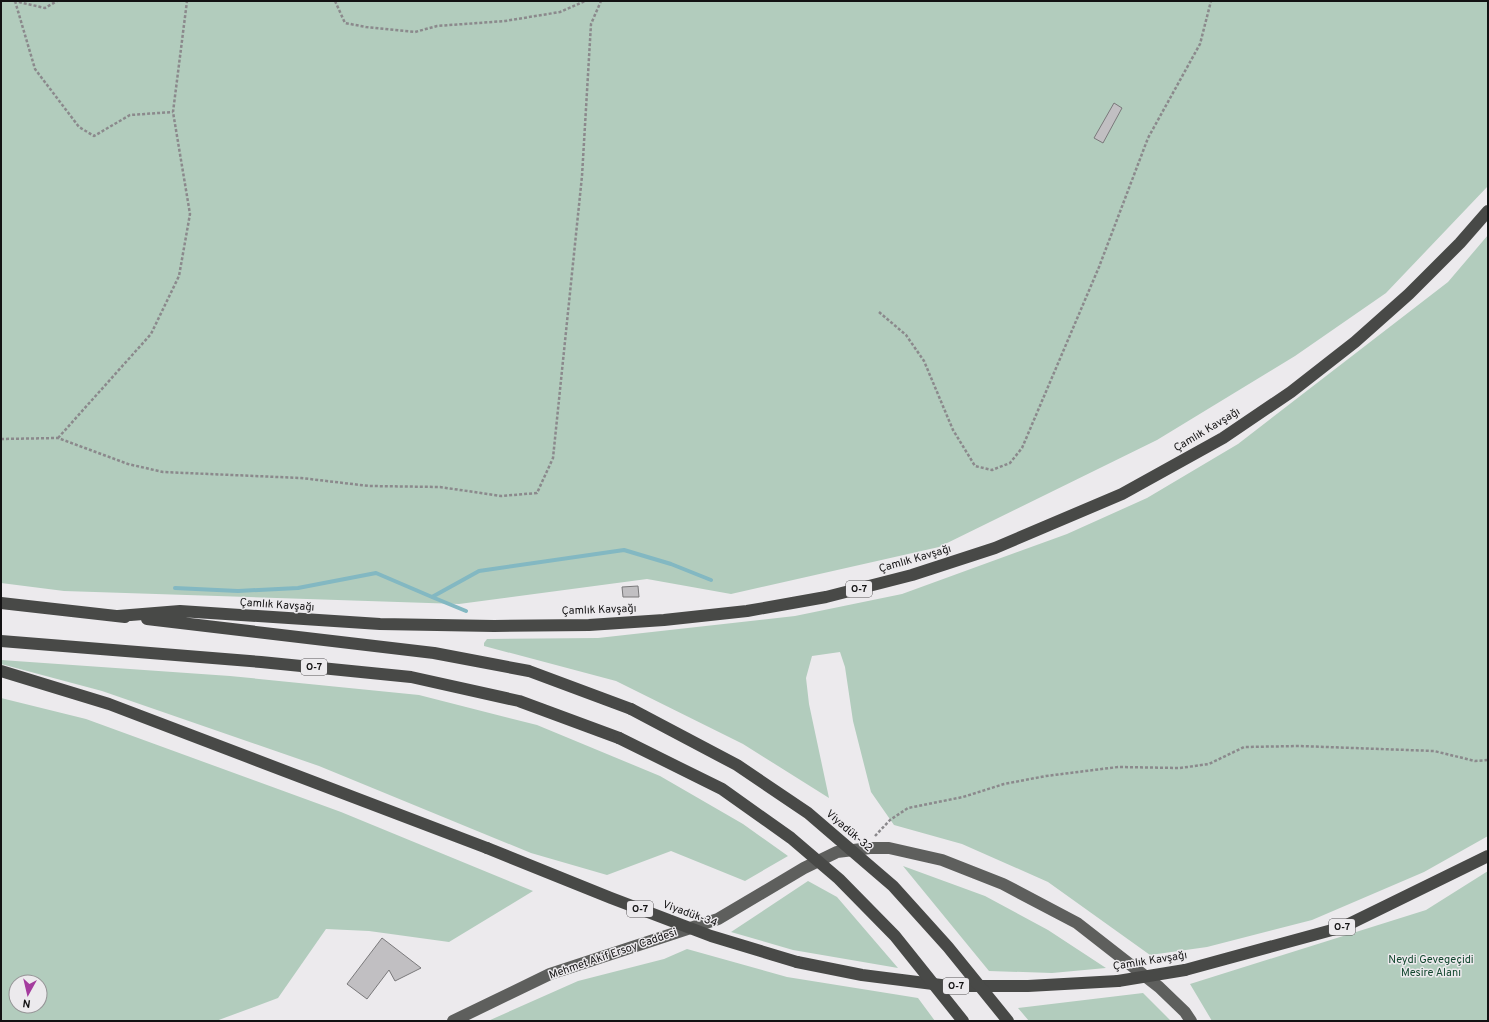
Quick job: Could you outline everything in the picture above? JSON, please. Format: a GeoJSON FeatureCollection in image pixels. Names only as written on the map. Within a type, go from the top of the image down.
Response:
{"type":"FeatureCollection","features":[{"type":"Feature","properties":{"kind":"highway","name":"Çamlık Kavşağı"},"geometry":{"type":"LineString","coordinates":[[118,616],[180,611],[380,624],[494,626],[589,624],[664,620],[747,611],[826,597],[912,575],[995,548],[1115,497],[1223,438],[1291,392],[1355,342],[1409,294],[1460,243],[1488,211]]}},
{"type":"Feature","properties":{"kind":"highway","name":"O-7"},"geometry":{"type":"LineString","coordinates":[[1,603],[118,616]]}},
{"type":"Feature","properties":{"kind":"highway","name":"Viyadük-32"},"geometry":{"type":"LineString","coordinates":[[118,616],[434,652],[529,671],[631,709],[737,765],[808,813],[893,886],[948,947],[1008,1021]]}},
{"type":"Feature","properties":{"kind":"highway","name":"O-7"},"geometry":{"type":"LineString","coordinates":[[1,641],[253,661],[411,677],[519,702],[619,738],[722,789],[791,838],[839,879],[895,936],[963,1021]]}},
{"type":"Feature","properties":{"kind":"highway","name":"Viyadük-34"},"geometry":{"type":"LineString","coordinates":[[1,671],[109,704],[487,848],[611,898],[712,936],[797,962]]}},
{"type":"Feature","properties":{"kind":"highway","name":"Çamlık Kavşağı"},"geometry":{"type":"LineString","coordinates":[[797,962],[862,975],[949,986],[1028,986],[1118,981],[1185,970],[1343,927],[1488,856]]}},
{"type":"Feature","properties":{"kind":"main road","name":"Mehmet Akif Ersoy Caddesi"},"geometry":{"type":"LineString","coordinates":[[453,1021],[550,974],[718,919],[804,868],[837,852],[870,848],[889,848],[942,860],[1003,884],[1077,923],[1159,987],[1185,1012],[1191,1021]]}},
{"type":"Feature","properties":{"kind":"path"},"geometry":{"type":"LineString","coordinates":[[57,1],[45,8],[14,1],[35,69],[79,127],[94,136],[130,115],[173,112]]}},
{"type":"Feature","properties":{"kind":"path"},"geometry":{"type":"LineString","coordinates":[[58,438],[151,334],[179,276],[190,214],[173,112],[187,1]]}},
{"type":"Feature","properties":{"kind":"path"},"geometry":{"type":"LineString","coordinates":[[335,1],[345,23],[385,30],[415,32],[437,26],[505,21],[560,12],[585,1]]}},
{"type":"Feature","properties":{"kind":"path"},"geometry":{"type":"LineString","coordinates":[[1,439],[58,438],[128,464],[163,472],[301,478],[369,486],[440,487],[501,496],[537,493],[553,458],[582,176],[591,24],[601,1]]}},
{"type":"Feature","properties":{"kind":"path"},"geometry":{"type":"LineString","coordinates":[[879,312],[906,334],[924,361],[953,430],[975,466],[992,470],[1010,463],[1022,448],[1099,267],[1148,138],[1200,44],[1212,1]]}},
{"type":"Feature","properties":{"kind":"path"},"geometry":{"type":"LineString","coordinates":[[870,848],[876,835],[890,820],[908,808],[962,797],[1004,784],[1046,776],[1118,767],[1180,768],[1209,764],[1244,748],[1300,746],[1434,751],[1475,761],[1488,760]]}},
{"type":"Feature","properties":{"kind":"green space"},"geometry":{"type":"Polygon","coordinates":[[[1,1],[1488,1],[1488,186],[1386,293],[1295,356],[1157,440],[939,547],[731,594],[647,579],[459,604],[64,591],[1,583],[1,1]]]}},
{"type":"Feature","properties":{"kind":"green space"},"geometry":{"type":"Polygon","coordinates":[[[1488,235],[1488,836],[1424,872],[1312,920],[1207,947],[1150,955],[1048,882],[962,844],[894,825],[871,792],[853,721],[845,667],[840,652],[812,656],[806,678],[809,704],[829,798],[743,744],[616,681],[484,646],[487,639],[598,638],[795,616],[902,594],[1067,534],[1147,498],[1238,444],[1448,282],[1488,235]]]}},
{"type":"Feature","properties":{"kind":"green space"},"geometry":{"type":"Polygon","coordinates":[[[1,660],[230,676],[419,695],[537,725],[660,776],[743,824],[788,856],[745,881],[671,851],[607,875],[531,853],[319,766],[102,691],[1,664],[1,660]]]}},
{"type":"Feature","properties":{"kind":"green space"},"geometry":{"type":"Polygon","coordinates":[[[1,698],[86,719],[341,812],[533,891],[449,942],[369,931],[326,929],[278,998],[216,1021],[1,1021],[1,698]]]}},
{"type":"Feature","properties":{"kind":"green space"},"geometry":{"type":"Polygon","coordinates":[[[903,866],[985,896],[1048,930],[1106,968],[1052,973],[989,971],[903,866]]]}},
{"type":"Feature","properties":{"kind":"green space","name":"Neydi Gevegeçidi Mesire Alanı"},"geometry":{"type":"Polygon","coordinates":[[[1488,871],[1488,1021],[1212,1021],[1190,984],[1426,910],[1488,871]]]}},
{"type":"Feature","properties":{"kind":"green space"},"geometry":{"type":"Polygon","coordinates":[[[808,881],[837,897],[898,968],[793,950],[731,932],[808,881]]]}},
{"type":"Feature","properties":{"kind":"green space"},"geometry":{"type":"Polygon","coordinates":[[[687,949],[787,977],[918,998],[935,1021],[488,1021],[578,981],[664,959],[687,949]]]}},
{"type":"Feature","properties":{"kind":"green space"},"geometry":{"type":"Polygon","coordinates":[[[1143,993],[1171,1021],[1029,1021],[1018,1008],[1143,993]]]}},
{"type":"Feature","properties":{"kind":"building"},"geometry":{"type":"Polygon","coordinates":[[[1114,103],[1122,108],[1103,143],[1094,138],[1114,103]]]}},
{"type":"Feature","properties":{"kind":"building"},"geometry":{"type":"Polygon","coordinates":[[[638,586],[639,597],[623,597],[622,587],[638,586]]]}},
{"type":"Feature","properties":{"kind":"building"},"geometry":{"type":"Polygon","coordinates":[[[382,938],[421,968],[395,981],[389,970],[367,999],[347,984],[382,938]]]}},
{"type":"Feature","properties":{"kind":"waterway"},"geometry":{"type":"LineString","coordinates":[[432,597],[479,571],[624,550],[671,564],[711,580]]}},
{"type":"Feature","properties":{"kind":"waterway"},"geometry":{"type":"LineString","coordinates":[[175,588],[238,591],[298,588],[376,573],[466,611]]}}]}
